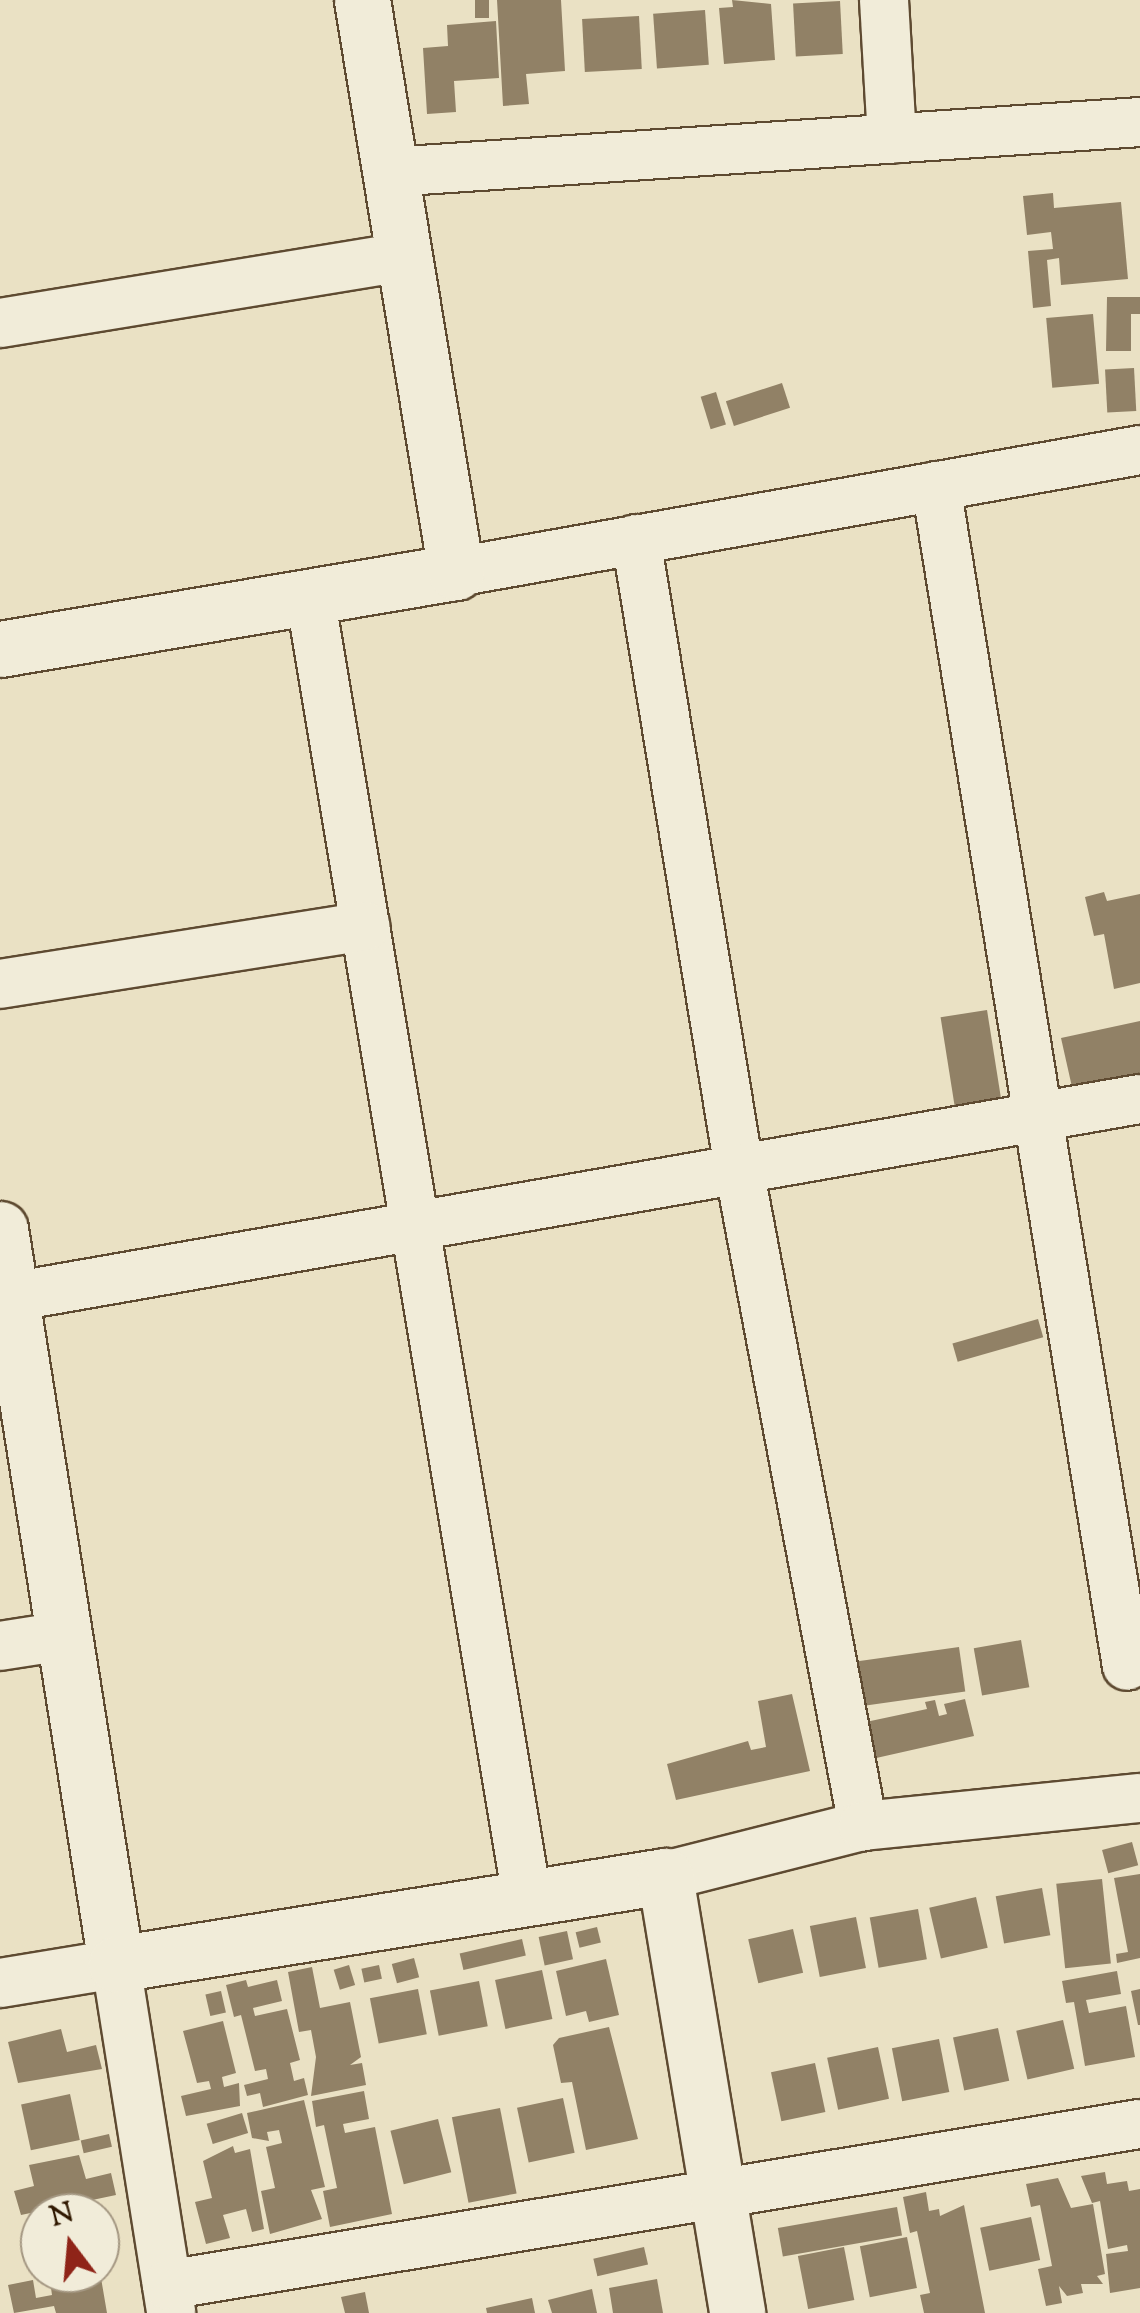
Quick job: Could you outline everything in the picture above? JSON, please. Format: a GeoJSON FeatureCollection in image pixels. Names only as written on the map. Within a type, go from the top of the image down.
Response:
{"type":"FeatureCollection","features":[{"type":"Feature","properties":{"kind":"street"},"geometry":{"type":"LineString","coordinates":[[362,0],[456,572]]}},
{"type":"Feature","properties":{"kind":"street"},"geometry":{"type":"LineString","coordinates":[[884,0],[892,139]]}},
{"type":"Feature","properties":{"kind":"street"},"geometry":{"type":"LineString","coordinates":[[390,172],[1140,122]]}},
{"type":"Feature","properties":{"kind":"street"},"geometry":{"type":"LineString","coordinates":[[0,323],[404,257]]}},
{"type":"Feature","properties":{"kind":"street"},"geometry":{"type":"LineString","coordinates":[[0,649],[1140,450]]}},
{"type":"Feature","properties":{"kind":"street"},"geometry":{"type":"LineString","coordinates":[[936,486],[1127,1666]]}},
{"type":"Feature","properties":{"kind":"street"},"geometry":{"type":"LineString","coordinates":[[636,540],[738,1169],[862,1826]]}},
{"type":"Feature","properties":{"kind":"street"},"geometry":{"type":"LineString","coordinates":[[310,596],[527,1899]]}},
{"type":"Feature","properties":{"kind":"street"},"geometry":{"type":"LineString","coordinates":[[0,984],[365,926]]}},
{"type":"Feature","properties":{"kind":"street"},"geometry":{"type":"LineString","coordinates":[[9,1324],[415,1226],[1140,1099]]}},
{"type":"Feature","properties":{"kind":"street"},"geometry":{"type":"LineString","coordinates":[[0,1229],[9,1324],[64,1636],[169,2299],[717,2192],[1140,2124]]}},
{"type":"Feature","properties":{"kind":"street"},"geometry":{"type":"LineString","coordinates":[[0,1646],[64,1636]]}},
{"type":"Feature","properties":{"kind":"street"},"geometry":{"type":"LineString","coordinates":[[0,1983],[665,1876],[862,1826],[1140,1798]]}},
{"type":"Feature","properties":{"kind":"street"},"geometry":{"type":"LineString","coordinates":[[665,1876],[737,2313]]}},
{"type":"Feature","properties":{"kind":"building"},"geometry":{"type":"Polygon","coordinates":[[[475,0],[489,0],[489,18],[475,18],[475,0]]]}},
{"type":"Feature","properties":{"kind":"building"},"geometry":{"type":"Polygon","coordinates":[[[497,0],[561,0],[565,71],[526,74],[529,104],[503,106],[497,0]]]}},
{"type":"Feature","properties":{"kind":"building"},"geometry":{"type":"Polygon","coordinates":[[[732,0],[771,4],[775,60],[724,64],[719,8],[733,7],[732,0]]]}},
{"type":"Feature","properties":{"kind":"building"},"geometry":{"type":"Polygon","coordinates":[[[840,1],[843,54],[796,56],[793,3],[840,1]]]}},
{"type":"Feature","properties":{"kind":"building"},"geometry":{"type":"Polygon","coordinates":[[[705,10],[709,65],[657,68],[653,14],[705,10]]]}},
{"type":"Feature","properties":{"kind":"building"},"geometry":{"type":"Polygon","coordinates":[[[639,16],[642,69],[585,72],[582,19],[639,16]]]}},
{"type":"Feature","properties":{"kind":"building"},"geometry":{"type":"Polygon","coordinates":[[[496,21],[499,78],[454,81],[456,112],[427,114],[423,48],[448,46],[447,25],[496,21]]]}},
{"type":"Feature","properties":{"kind":"building"},"geometry":{"type":"Polygon","coordinates":[[[1053,193],[1054,208],[1121,202],[1128,279],[1061,285],[1059,258],[1047,260],[1051,306],[1033,308],[1028,251],[1053,249],[1051,232],[1027,235],[1023,196],[1053,193]]]}},
{"type":"Feature","properties":{"kind":"building"},"geometry":{"type":"Polygon","coordinates":[[[1107,297],[1140,297],[1140,314],[1131,314],[1131,351],[1106,351],[1107,297]]]}},
{"type":"Feature","properties":{"kind":"building"},"geometry":{"type":"Polygon","coordinates":[[[1093,314],[1099,384],[1052,388],[1046,318],[1093,314]]]}},
{"type":"Feature","properties":{"kind":"building"},"geometry":{"type":"Polygon","coordinates":[[[1134,368],[1136,411],[1107,412],[1105,370],[1134,368]]]}},
{"type":"Feature","properties":{"kind":"building"},"geometry":{"type":"Polygon","coordinates":[[[782,383],[790,408],[734,426],[726,401],[782,383]]]}},
{"type":"Feature","properties":{"kind":"building"},"geometry":{"type":"Polygon","coordinates":[[[716,392],[726,425],[711,429],[701,397],[716,392]]]}},
{"type":"Feature","properties":{"kind":"building"},"geometry":{"type":"Polygon","coordinates":[[[1104,892],[1107,901],[1140,894],[1140,983],[1114,989],[1104,934],[1094,936],[1085,897],[1104,892]]]}},
{"type":"Feature","properties":{"kind":"building"},"geometry":{"type":"Polygon","coordinates":[[[987,1010],[1003,1110],[956,1117],[941,1017],[987,1010]]]}},
{"type":"Feature","properties":{"kind":"building"},"geometry":{"type":"Polygon","coordinates":[[[1140,1021],[1140,1082],[1074,1096],[1061,1038],[1140,1021]]]}},
{"type":"Feature","properties":{"kind":"building"},"geometry":{"type":"Polygon","coordinates":[[[1038,1319],[1043,1337],[958,1362],[952,1344],[1038,1319]]]}},
{"type":"Feature","properties":{"kind":"building"},"geometry":{"type":"Polygon","coordinates":[[[1021,1640],[1029,1687],[982,1696],[974,1648],[1021,1640]]]}},
{"type":"Feature","properties":{"kind":"building"},"geometry":{"type":"Polygon","coordinates":[[[959,1647],[965,1692],[846,1708],[840,1664],[959,1647]]]}},
{"type":"Feature","properties":{"kind":"building"},"geometry":{"type":"Polygon","coordinates":[[[792,1694],[810,1771],[676,1800],[667,1764],[748,1741],[751,1750],[766,1747],[758,1701],[792,1694]]]}},
{"type":"Feature","properties":{"kind":"building"},"geometry":{"type":"Polygon","coordinates":[[[965,1699],[974,1736],[854,1763],[847,1726],[927,1709],[925,1702],[935,1700],[939,1716],[947,1714],[944,1704],[965,1699]]]}},
{"type":"Feature","properties":{"kind":"building"},"geometry":{"type":"Polygon","coordinates":[[[1132,1842],[1138,1865],[1108,1873],[1102,1850],[1132,1842]]]}},
{"type":"Feature","properties":{"kind":"building"},"geometry":{"type":"Polygon","coordinates":[[[1140,1874],[1140,1958],[1117,1963],[1116,1954],[1128,1952],[1114,1878],[1140,1874]]]}},
{"type":"Feature","properties":{"kind":"building"},"geometry":{"type":"Polygon","coordinates":[[[1102,1879],[1111,1964],[1065,1968],[1056,1884],[1102,1879]]]}},
{"type":"Feature","properties":{"kind":"building"},"geometry":{"type":"Polygon","coordinates":[[[1042,1888],[1050,1935],[1004,1943],[996,1896],[1042,1888]]]}},
{"type":"Feature","properties":{"kind":"building"},"geometry":{"type":"Polygon","coordinates":[[[976,1897],[988,1948],[941,1958],[929,1908],[976,1897]]]}},
{"type":"Feature","properties":{"kind":"building"},"geometry":{"type":"Polygon","coordinates":[[[918,1909],[927,1959],[879,1968],[870,1918],[918,1909]]]}},
{"type":"Feature","properties":{"kind":"building"},"geometry":{"type":"Polygon","coordinates":[[[856,1917],[866,1968],[820,1977],[810,1926],[856,1917]]]}},
{"type":"Feature","properties":{"kind":"building"},"geometry":{"type":"Polygon","coordinates":[[[597,1927],[601,1943],[580,1948],[576,1932],[597,1927]]]}},
{"type":"Feature","properties":{"kind":"building"},"geometry":{"type":"Polygon","coordinates":[[[793,1929],[803,1973],[758,1983],[748,1939],[793,1929]]]}},
{"type":"Feature","properties":{"kind":"building"},"geometry":{"type":"Polygon","coordinates":[[[567,1931],[573,1959],[545,1965],[539,1937],[567,1931]]]}},
{"type":"Feature","properties":{"kind":"building"},"geometry":{"type":"Polygon","coordinates":[[[522,1939],[526,1956],[463,1970],[460,1953],[522,1939]]]}},
{"type":"Feature","properties":{"kind":"building"},"geometry":{"type":"Polygon","coordinates":[[[414,1958],[419,1977],[397,1983],[392,1964],[414,1958]]]}},
{"type":"Feature","properties":{"kind":"building"},"geometry":{"type":"Polygon","coordinates":[[[606,1959],[619,2015],[589,2022],[586,2011],[566,2016],[556,1971],[606,1959]]]}},
{"type":"Feature","properties":{"kind":"building"},"geometry":{"type":"Polygon","coordinates":[[[349,1965],[355,1985],[340,1990],[334,1970],[349,1965]]]}},
{"type":"Feature","properties":{"kind":"building"},"geometry":{"type":"Polygon","coordinates":[[[379,1965],[382,1979],[364,1982],[361,1969],[379,1965]]]}},
{"type":"Feature","properties":{"kind":"building"},"geometry":{"type":"Polygon","coordinates":[[[312,1967],[320,2008],[350,2002],[361,2057],[350,2065],[362,2063],[366,2085],[311,2096],[316,2057],[311,2030],[299,2032],[288,1972],[312,1967]]]}},
{"type":"Feature","properties":{"kind":"building"},"geometry":{"type":"Polygon","coordinates":[[[542,1970],[552,2019],[505,2029],[495,1980],[542,1970]]]}},
{"type":"Feature","properties":{"kind":"building"},"geometry":{"type":"Polygon","coordinates":[[[1117,1971],[1121,1994],[1086,2000],[1089,2013],[1126,2006],[1135,2057],[1085,2066],[1074,2002],[1066,2003],[1062,1981],[1117,1971]]]}},
{"type":"Feature","properties":{"kind":"building"},"geometry":{"type":"Polygon","coordinates":[[[246,1980],[248,1987],[277,1980],[282,2001],[253,2008],[255,2016],[287,2009],[300,2060],[290,2063],[294,2081],[304,2078],[308,2095],[263,2107],[260,2093],[247,2096],[244,2085],[268,2079],[266,2069],[255,2071],[241,2015],[234,2017],[226,1985],[246,1980]]]}},
{"type":"Feature","properties":{"kind":"building"},"geometry":{"type":"Polygon","coordinates":[[[479,1981],[488,2026],[439,2036],[430,1991],[479,1981]]]}},
{"type":"Feature","properties":{"kind":"building"},"geometry":{"type":"Polygon","coordinates":[[[418,1989],[427,2034],[379,2044],[370,1998],[418,1989]]]}},
{"type":"Feature","properties":{"kind":"building"},"geometry":{"type":"Polygon","coordinates":[[[1140,1989],[1140,2025],[1138,2025],[1131,1991],[1140,1989]]]}},
{"type":"Feature","properties":{"kind":"building"},"geometry":{"type":"Polygon","coordinates":[[[221,1991],[226,2012],[210,2016],[205,1995],[221,1991]]]}},
{"type":"Feature","properties":{"kind":"building"},"geometry":{"type":"Polygon","coordinates":[[[1063,2020],[1074,2069],[1027,2080],[1016,2031],[1063,2020]]]}},
{"type":"Feature","properties":{"kind":"building"},"geometry":{"type":"Polygon","coordinates":[[[223,2021],[236,2073],[222,2077],[224,2087],[239,2083],[240,2106],[186,2116],[181,2096],[211,2089],[209,2081],[197,2083],[183,2031],[223,2021]]]}},
{"type":"Feature","properties":{"kind":"building"},"geometry":{"type":"Polygon","coordinates":[[[609,2027],[638,2139],[586,2150],[572,2082],[561,2083],[553,2045],[559,2038],[609,2027]]]}},
{"type":"Feature","properties":{"kind":"building"},"geometry":{"type":"Polygon","coordinates":[[[998,2028],[1009,2081],[964,2090],[953,2038],[998,2028]]]}},
{"type":"Feature","properties":{"kind":"building"},"geometry":{"type":"Polygon","coordinates":[[[61,2029],[67,2052],[96,2045],[102,2069],[18,2083],[8,2042],[61,2029]]]}},
{"type":"Feature","properties":{"kind":"building"},"geometry":{"type":"Polygon","coordinates":[[[939,2039],[949,2092],[902,2101],[892,2048],[939,2039]]]}},
{"type":"Feature","properties":{"kind":"building"},"geometry":{"type":"Polygon","coordinates":[[[878,2047],[889,2099],[838,2110],[827,2058],[878,2047]]]}},
{"type":"Feature","properties":{"kind":"building"},"geometry":{"type":"Polygon","coordinates":[[[815,2063],[825,2112],[781,2121],[771,2072],[815,2063]]]}},
{"type":"Feature","properties":{"kind":"building"},"geometry":{"type":"Polygon","coordinates":[[[364,2091],[369,2119],[343,2124],[345,2133],[375,2127],[392,2214],[330,2227],[323,2191],[337,2188],[324,2125],[316,2127],[312,2101],[364,2091]]]}},
{"type":"Feature","properties":{"kind":"building"},"geometry":{"type":"Polygon","coordinates":[[[70,2094],[80,2140],[31,2150],[21,2104],[70,2094]]]}},
{"type":"Feature","properties":{"kind":"building"},"geometry":{"type":"Polygon","coordinates":[[[563,2098],[575,2153],[529,2163],[517,2108],[563,2098]]]}},
{"type":"Feature","properties":{"kind":"building"},"geometry":{"type":"Polygon","coordinates":[[[304,2100],[325,2187],[311,2190],[322,2219],[270,2234],[261,2191],[275,2188],[266,2147],[282,2143],[279,2130],[267,2132],[269,2141],[252,2138],[247,2113],[304,2100]]]}},
{"type":"Feature","properties":{"kind":"building"},"geometry":{"type":"Polygon","coordinates":[[[500,2108],[517,2193],[469,2203],[452,2117],[500,2108]]]}},
{"type":"Feature","properties":{"kind":"building"},"geometry":{"type":"Polygon","coordinates":[[[242,2113],[248,2133],[213,2144],[207,2124],[242,2113]]]}},
{"type":"Feature","properties":{"kind":"building"},"geometry":{"type":"Polygon","coordinates":[[[438,2119],[451,2172],[404,2184],[390,2131],[438,2119]]]}},
{"type":"Feature","properties":{"kind":"building"},"geometry":{"type":"Polygon","coordinates":[[[109,2134],[112,2147],[84,2153],[81,2141],[109,2134]]]}},
{"type":"Feature","properties":{"kind":"building"},"geometry":{"type":"Polygon","coordinates":[[[233,2146],[235,2153],[250,2149],[264,2229],[252,2232],[246,2209],[223,2215],[230,2238],[206,2244],[195,2202],[212,2198],[203,2161],[233,2146]]]}},
{"type":"Feature","properties":{"kind":"building"},"geometry":{"type":"Polygon","coordinates":[[[79,2155],[86,2179],[111,2173],[116,2193],[20,2193],[20,2212],[14,2191],[34,2186],[29,2165],[79,2155]]]}},
{"type":"Feature","properties":{"kind":"building"},"geometry":{"type":"Polygon","coordinates":[[[1105,2172],[1107,2184],[1127,2181],[1129,2191],[1140,2189],[1140,2288],[1110,2293],[1106,2254],[1128,2251],[1127,2245],[1108,2249],[1100,2201],[1092,2203],[1081,2176],[1105,2172]]]}},
{"type":"Feature","properties":{"kind":"building"},"geometry":{"type":"Polygon","coordinates":[[[1058,2178],[1071,2208],[1093,2204],[1105,2274],[1097,2276],[1103,2284],[1081,2284],[1083,2293],[1067,2296],[1059,2286],[1062,2303],[1046,2306],[1038,2269],[1052,2266],[1040,2205],[1031,2207],[1026,2184],[1058,2178]]]}},
{"type":"Feature","properties":{"kind":"building"},"geometry":{"type":"Polygon","coordinates":[[[926,2192],[929,2211],[939,2209],[940,2216],[964,2205],[985,2313],[924,2313],[920,2295],[930,2293],[917,2231],[910,2233],[903,2197],[926,2192]]]}},
{"type":"Feature","properties":{"kind":"building"},"geometry":{"type":"Polygon","coordinates":[[[897,2207],[902,2236],[783,2257],[778,2228],[897,2207]]]}},
{"type":"Feature","properties":{"kind":"building"},"geometry":{"type":"Polygon","coordinates":[[[1031,2217],[1040,2260],[989,2271],[980,2228],[1031,2217]]]}},
{"type":"Feature","properties":{"kind":"building"},"geometry":{"type":"Polygon","coordinates":[[[907,2237],[917,2288],[870,2297],[860,2246],[907,2237]]]}},
{"type":"Feature","properties":{"kind":"building"},"geometry":{"type":"Polygon","coordinates":[[[644,2247],[648,2265],[597,2276],[593,2259],[644,2247]]]}},
{"type":"Feature","properties":{"kind":"building"},"geometry":{"type":"Polygon","coordinates":[[[844,2247],[854,2300],[808,2309],[798,2256],[844,2247]]]}},
{"type":"Feature","properties":{"kind":"building"},"geometry":{"type":"Polygon","coordinates":[[[657,2279],[663,2313],[613,2313],[609,2288],[657,2279]]]}},
{"type":"Feature","properties":{"kind":"building"},"geometry":{"type":"Polygon","coordinates":[[[20,2283],[20,2293],[35,2293],[36,2298],[104,2293],[107,2313],[56,2313],[54,2306],[14,2313],[8,2285],[20,2283]]]}},
{"type":"Feature","properties":{"kind":"building"},"geometry":{"type":"Polygon","coordinates":[[[592,2289],[597,2313],[552,2313],[548,2300],[592,2289]]]}},
{"type":"Feature","properties":{"kind":"building"},"geometry":{"type":"Polygon","coordinates":[[[365,2292],[369,2313],[345,2313],[341,2297],[365,2292]]]}},
{"type":"Feature","properties":{"kind":"building"},"geometry":{"type":"Polygon","coordinates":[[[532,2298],[535,2313],[487,2313],[486,2308],[532,2298]]]}}]}
